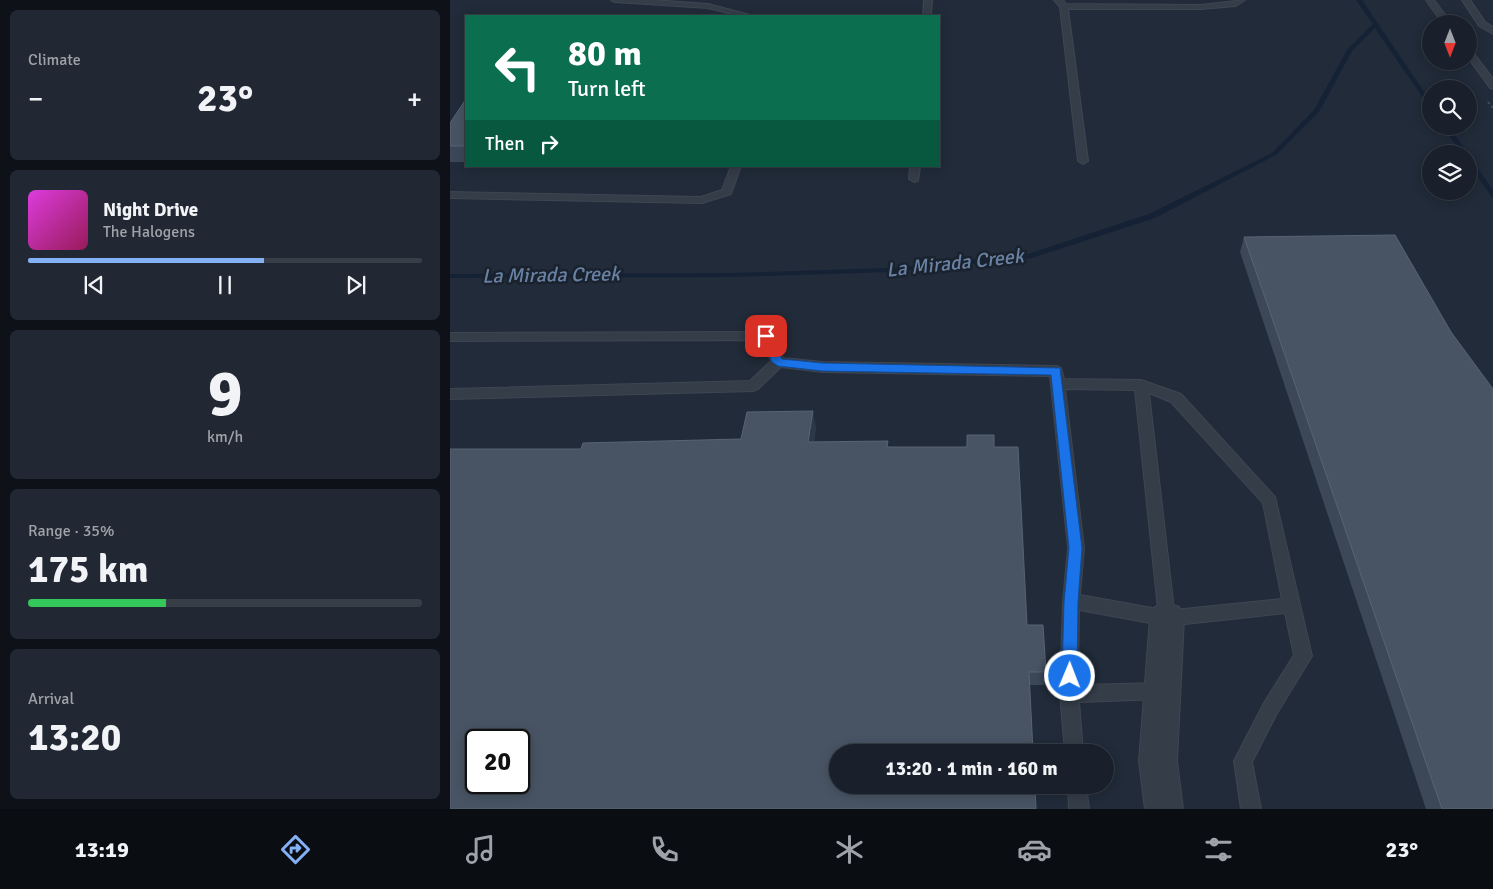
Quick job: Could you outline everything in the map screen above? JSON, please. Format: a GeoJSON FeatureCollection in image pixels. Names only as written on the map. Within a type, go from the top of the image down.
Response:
{"type":"FeatureCollection","features":[{"type":"Feature","properties":{"kind":"street"},"geometry":{"type":"LineString","coordinates":[[1164,809],[1158,761],[1167,618]]}},
{"type":"Feature","properties":{"kind":"lane"},"geometry":{"type":"LineString","coordinates":[[615,0],[708,6],[746,15]]}},
{"type":"Feature","properties":{"kind":"lane"},"geometry":{"type":"LineString","coordinates":[[927,15],[928,0]]}},
{"type":"Feature","properties":{"kind":"lane"},"geometry":{"type":"LineString","coordinates":[[1083,161],[1061,3],[1201,7],[1236,4],[1241,0]]}},
{"type":"Feature","properties":{"kind":"lane"},"geometry":{"type":"LineString","coordinates":[[1430,0],[1441,15]]}},
{"type":"Feature","properties":{"kind":"lane"},"geometry":{"type":"LineString","coordinates":[[1466,0],[1482,24],[1493,31]]}},
{"type":"Feature","properties":{"kind":"lane"},"geometry":{"type":"LineString","coordinates":[[1478,65],[1493,86]]}},
{"type":"Feature","properties":{"kind":"lane"},"geometry":{"type":"LineString","coordinates":[[450,195],[702,200],[727,192],[736,167]]}},
{"type":"Feature","properties":{"kind":"lane"},"geometry":{"type":"LineString","coordinates":[[914,179],[915,167]]}},
{"type":"Feature","properties":{"kind":"lane"},"geometry":{"type":"LineString","coordinates":[[450,337],[766,336],[778,362]]}},
{"type":"Feature","properties":{"kind":"lane"},"geometry":{"type":"LineString","coordinates":[[778,362],[822,367],[1056,371],[1076,548],[1071,602],[1069,694],[1073,744]]}},
{"type":"Feature","properties":{"kind":"lane"},"geometry":{"type":"LineString","coordinates":[[450,394],[753,386],[778,362]]}},
{"type":"Feature","properties":{"kind":"lane"},"geometry":{"type":"LineString","coordinates":[[1058,384],[1141,385],[1176,398],[1270,501],[1303,656],[1270,708],[1244,761],[1251,809]]}},
{"type":"Feature","properties":{"kind":"lane"},"geometry":{"type":"LineString","coordinates":[[1141,385],[1167,618]]}},
{"type":"Feature","properties":{"kind":"lane"},"geometry":{"type":"LineString","coordinates":[[1071,602],[1167,618],[1292,605]]}},
{"type":"Feature","properties":{"kind":"lane"},"geometry":{"type":"LineString","coordinates":[[1069,694],[1162,691]]}},
{"type":"Feature","properties":{"kind":"lane"},"geometry":{"type":"LineString","coordinates":[[1078,794],[1079,809]]}},
{"type":"Feature","properties":{"kind":"building"},"geometry":{"type":"Polygon","coordinates":[[[465,100],[465,146],[450,146],[450,123],[465,100]]]}},
{"type":"Feature","properties":{"kind":"building"},"geometry":{"type":"Polygon","coordinates":[[[1395,235],[1451,332],[1493,389],[1493,809],[1442,809],[1244,237],[1395,235]]]}},
{"type":"Feature","properties":{"kind":"building"},"geometry":{"type":"Polygon","coordinates":[[[813,411],[808,442],[888,441],[887,447],[967,447],[967,435],[994,435],[994,447],[1018,447],[1027,625],[1043,625],[1046,672],[1029,672],[1033,744],[829,744],[829,794],[1035,794],[1036,809],[450,809],[450,449],[581,449],[583,443],[741,439],[747,412],[813,411]]]}},
{"type":"Feature","properties":{"kind":"waterway"},"geometry":{"type":"LineString","coordinates":[[1359,0],[1422,93]]}},
{"type":"Feature","properties":{"kind":"waterway","name":"La Mirada Creek"},"geometry":{"type":"LineString","coordinates":[[450,276],[731,275],[891,270],[1029,256],[1152,216],[1274,154],[1317,111],[1350,50],[1375,25]]}},
{"type":"Feature","properties":{"kind":"waterway"},"geometry":{"type":"LineString","coordinates":[[1452,135],[1459,145]]}},
{"type":"Feature","properties":{"kind":"waterway"},"geometry":{"type":"LineString","coordinates":[[1477,172],[1493,195]]}},
{"type":"Feature","properties":{"kind":"route"},"geometry":{"type":"LineString","coordinates":[[766,336],[778,362],[822,367],[1056,371],[1076,548],[1071,602],[1070,676]]}}]}
